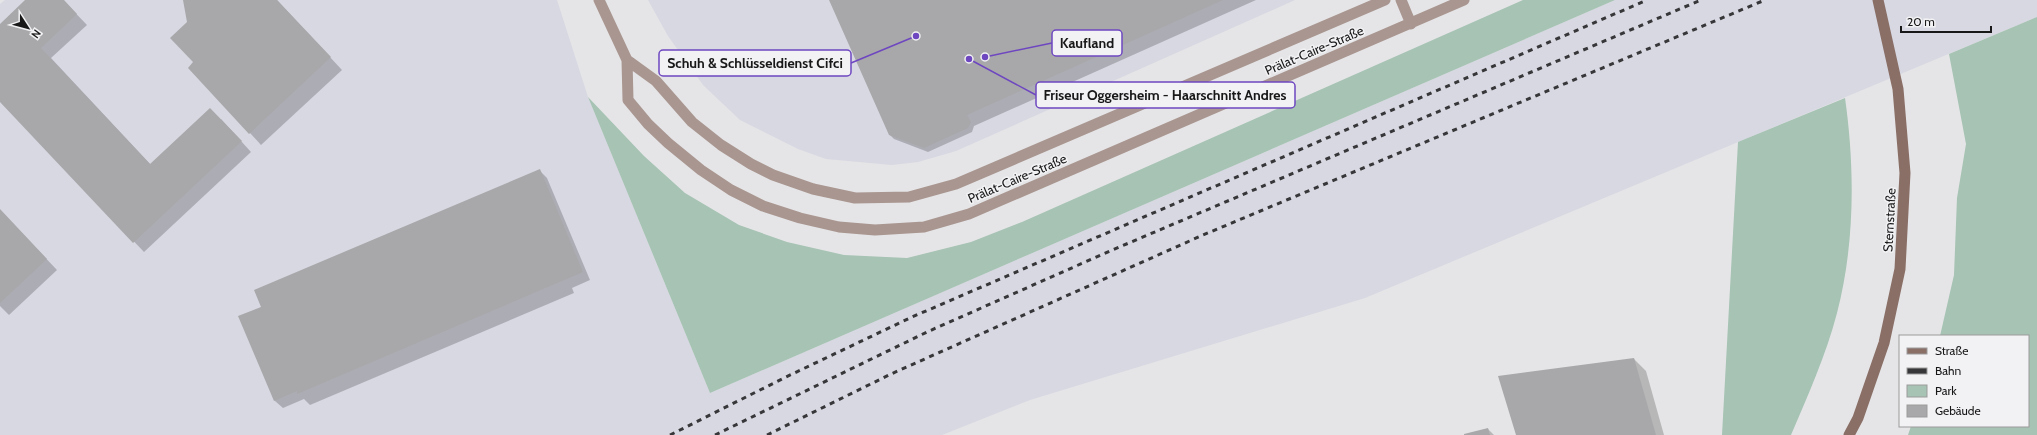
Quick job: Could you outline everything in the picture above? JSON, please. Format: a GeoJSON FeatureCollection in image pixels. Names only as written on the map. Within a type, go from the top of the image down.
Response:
{"type":"FeatureCollection","features":[{"type":"Feature","properties":{"kind":"main road","name":"Sternstraße"},"geometry":{"type":"LineString","coordinates":[[1849,435],[1858,418],[1884,343],[1900,269],[1905,173],[1898,89],[1878,0]]}},
{"type":"Feature","properties":{"kind":"street","name":"Prälat-Caire-Straße"},"geometry":{"type":"LineString","coordinates":[[599,0],[627,60],[628,100],[648,124],[701,170],[730,190],[763,206],[800,218],[839,227],[875,230],[924,227],[969,214],[1464,0]]}},
{"type":"Feature","properties":{"kind":"street","name":"Prälat-Caire-Straße"},"geometry":{"type":"LineString","coordinates":[[627,60],[656,81],[692,122],[721,145],[751,164],[773,175],[820,190],[855,198],[909,197],[956,184],[1385,0]]}},
{"type":"Feature","properties":{"kind":"street"},"geometry":{"type":"LineString","coordinates":[[1401,0],[1411,24]]}},
{"type":"Feature","properties":{"kind":"shaded area"},"geometry":{"type":"Polygon","coordinates":[[[5,0],[557,0],[588,97],[710,393],[1615,0],[2037,0],[2037,17],[1365,298],[1030,400],[942,435],[0,435],[0,4],[5,0]]]}},
{"type":"Feature","properties":{"kind":"shaded area"},"geometry":{"type":"Polygon","coordinates":[[[648,0],[1295,0],[956,151],[918,162],[892,165],[826,159],[798,149],[740,120],[703,85],[668,36],[648,0]]]}},
{"type":"Feature","properties":{"kind":"green space"},"geometry":{"type":"Polygon","coordinates":[[[1523,0],[1615,0],[710,393],[588,97],[644,156],[685,193],[739,225],[787,242],[844,255],[907,258],[971,242],[1022,222],[1523,0]]]}},
{"type":"Feature","properties":{"kind":"green space"},"geometry":{"type":"Polygon","coordinates":[[[2037,17],[2037,435],[1908,435],[1911,427],[2029,427],[2029,335],[1940,335],[1954,275],[1957,198],[1966,144],[1949,54],[2037,17]]]}},
{"type":"Feature","properties":{"kind":"green space"},"geometry":{"type":"Polygon","coordinates":[[[1845,98],[1852,179],[1850,233],[1843,287],[1833,329],[1822,360],[1791,435],[1722,435],[1738,142],[1845,98]]]}},
{"type":"Feature","properties":{"kind":"building"},"geometry":{"type":"Polygon","coordinates":[[[25,0],[64,0],[77,14],[41,48],[150,164],[210,108],[242,141],[133,243],[0,102],[0,24],[25,0]]]}},
{"type":"Feature","properties":{"kind":"building"},"geometry":{"type":"Polygon","coordinates":[[[183,0],[277,0],[331,57],[249,134],[188,68],[193,62],[170,38],[187,22],[183,0]]]}},
{"type":"Feature","properties":{"kind":"building"},"geometry":{"type":"Polygon","coordinates":[[[829,0],[1223,0],[967,115],[971,122],[968,128],[924,148],[889,135],[829,0]]]}},
{"type":"Feature","properties":{"kind":"building"},"geometry":{"type":"Polygon","coordinates":[[[540,169],[583,272],[297,394],[297,391],[274,401],[238,316],[261,307],[254,290],[540,169]]]}},
{"type":"Feature","properties":{"kind":"building"},"geometry":{"type":"Polygon","coordinates":[[[0,209],[47,259],[0,303],[0,209]]]}},
{"type":"Feature","properties":{"kind":"building"},"geometry":{"type":"Polygon","coordinates":[[[1634,358],[1656,435],[1516,435],[1498,376],[1634,358]]]}},
{"type":"Feature","properties":{"kind":"building"},"geometry":{"type":"Polygon","coordinates":[[[1488,428],[1490,435],[1464,435],[1464,434],[1488,428]]]}},
{"type":"Feature","properties":{"kind":"railway"},"geometry":{"type":"LineString","coordinates":[[670,435],[786,377],[912,317],[1647,0]]}},
{"type":"Feature","properties":{"kind":"railway"},"geometry":{"type":"LineString","coordinates":[[715,435],[927,332],[1110,251],[1701,0]]}},
{"type":"Feature","properties":{"kind":"railway"},"geometry":{"type":"LineString","coordinates":[[767,435],[891,374],[1203,235],[1765,0]]}},
{"type":"Feature","properties":{"kind":"place","name":"Schuh & Schlüsseldienst Cifci"},"geometry":{"type":"Point","coordinates":[916,36]}},
{"type":"Feature","properties":{"kind":"place","name":"Kaufland"},"geometry":{"type":"Point","coordinates":[985,57]}},
{"type":"Feature","properties":{"kind":"place","name":"Friseur Oggersheim - Haarschnitt Andres"},"geometry":{"type":"Point","coordinates":[969,59]}}]}
